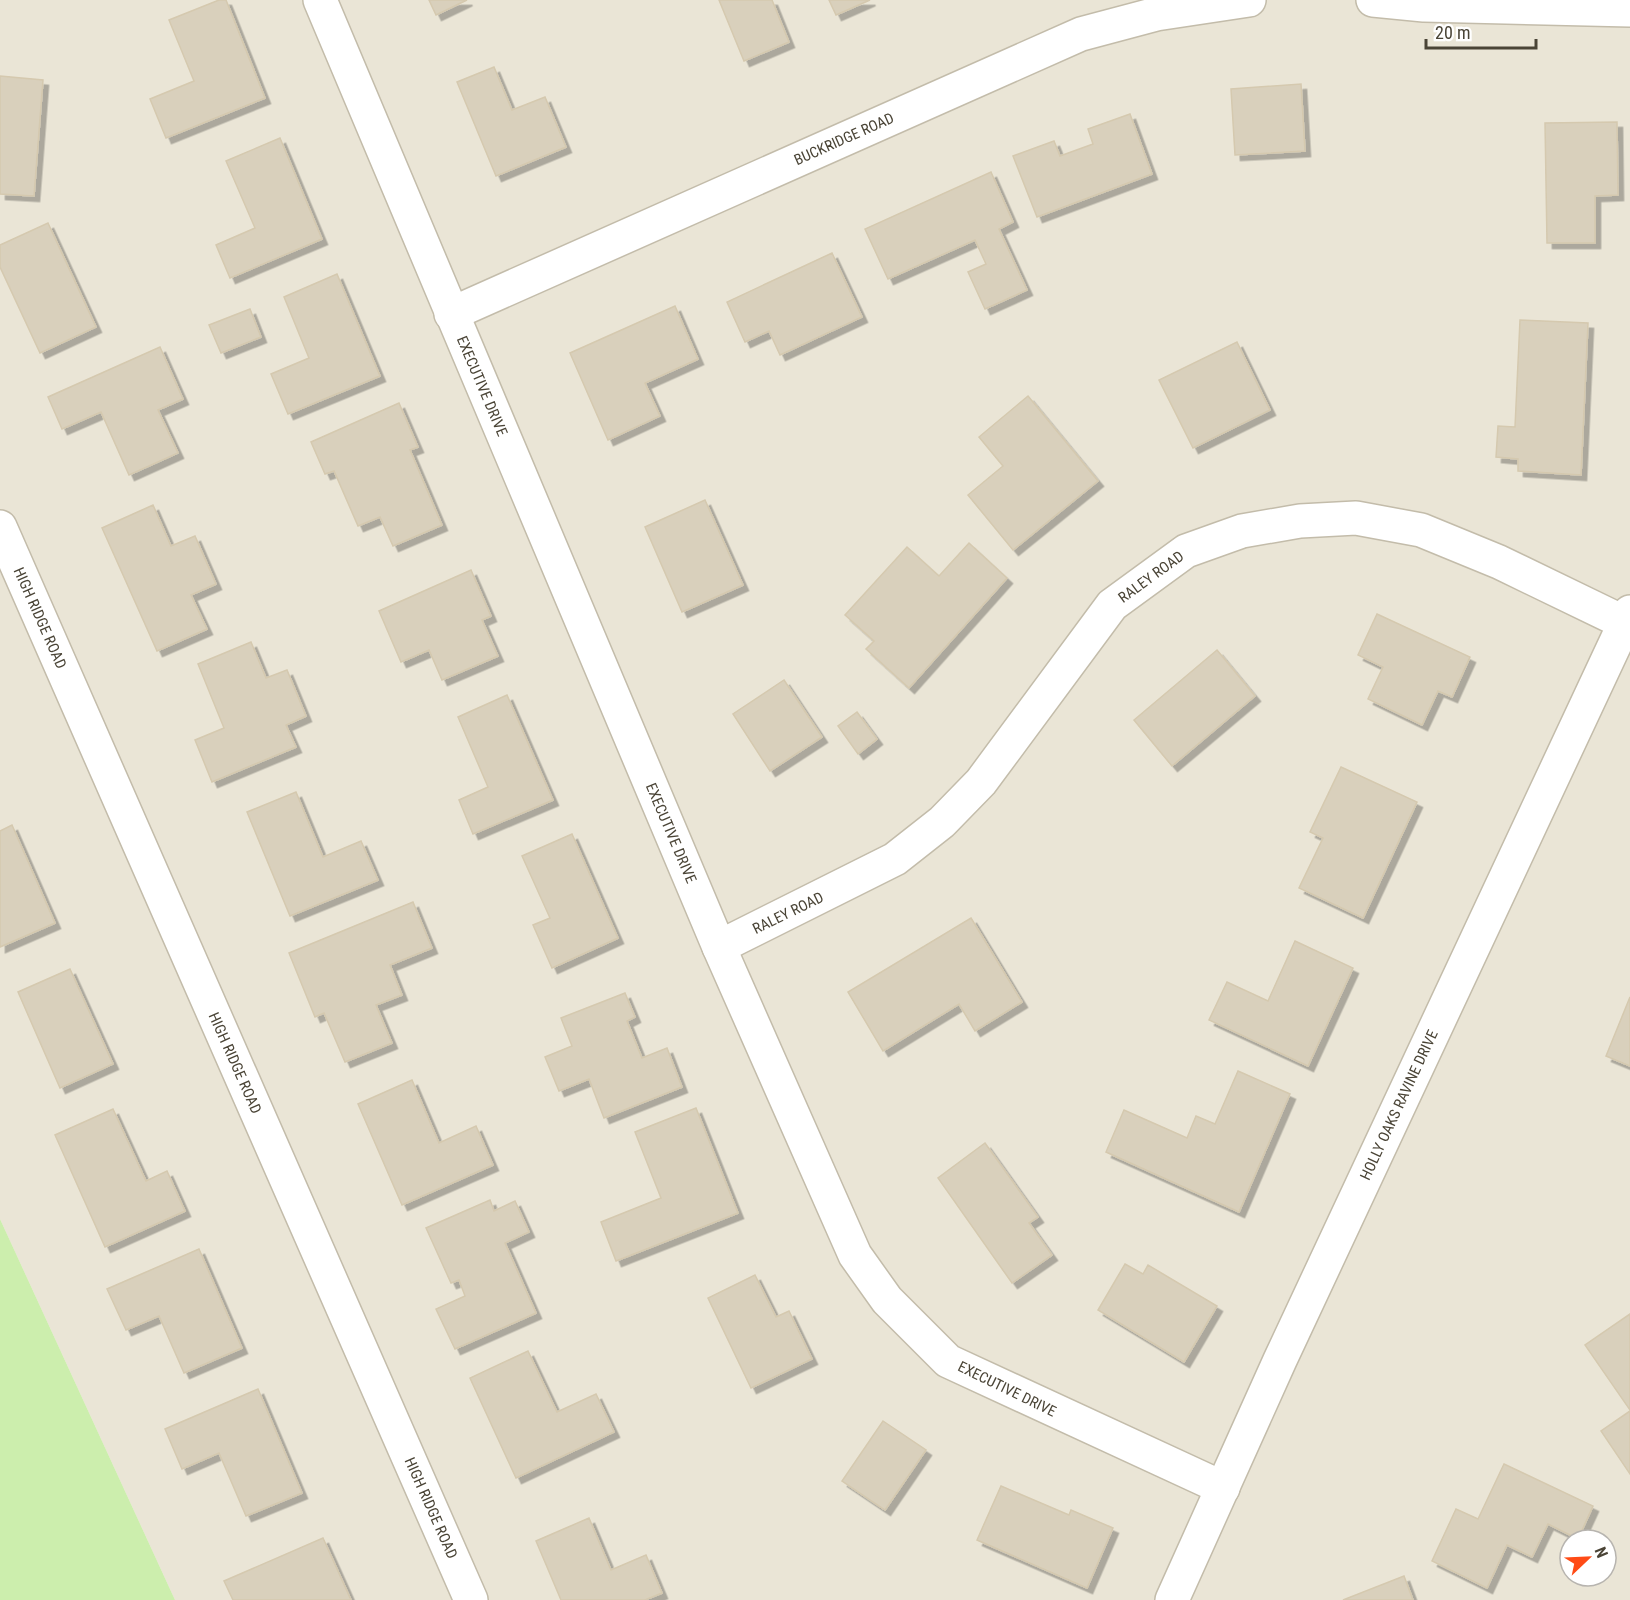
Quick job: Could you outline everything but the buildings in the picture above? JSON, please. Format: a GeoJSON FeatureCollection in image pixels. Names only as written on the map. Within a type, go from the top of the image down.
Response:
{"type":"FeatureCollection","features":[{"type":"Feature","properties":{"kind":"street","name":"EXECUTIVE DRIVE"},"geometry":{"type":"LineString","coordinates":[[320,0],[719,947],[855,1255],[887,1300],[948,1360],[1223,1488]]}},
{"type":"Feature","properties":{"kind":"street","name":"BUCKRIDGE ROAD"},"geometry":{"type":"LineString","coordinates":[[451,314],[1081,34],[1156,14],[1249,0]]}},
{"type":"Feature","properties":{"kind":"street"},"geometry":{"type":"LineString","coordinates":[[1373,0],[1424,5],[1630,10]]}},
{"type":"Feature","properties":{"kind":"street","name":"RALEY ROAD"},"geometry":{"type":"LineString","coordinates":[[719,947],[895,859],[942,822],[981,782],[1112,605],[1186,550],[1242,531],[1300,521],[1356,518],[1421,530],[1627,618]]}},
{"type":"Feature","properties":{"kind":"street","name":"HIGH RIDGE ROAD"},"geometry":{"type":"LineString","coordinates":[[0,527],[471,1600]]}},
{"type":"Feature","properties":{"kind":"street","name":"HOLLY OAKS RAVINE DRIVE"},"geometry":{"type":"LineString","coordinates":[[1172,1600],[1285,1349],[1627,618]]}},
{"type":"Feature","properties":{"kind":"shaded area"},"geometry":{"type":"Polygon","coordinates":[[[0,0],[1630,0],[1630,1600],[175,1600],[0,1219],[0,0]]]}},
{"type":"Feature","properties":{"kind":"green space"},"geometry":{"type":"Polygon","coordinates":[[[0,1219],[175,1600],[0,1600],[0,1219]]]}}]}
